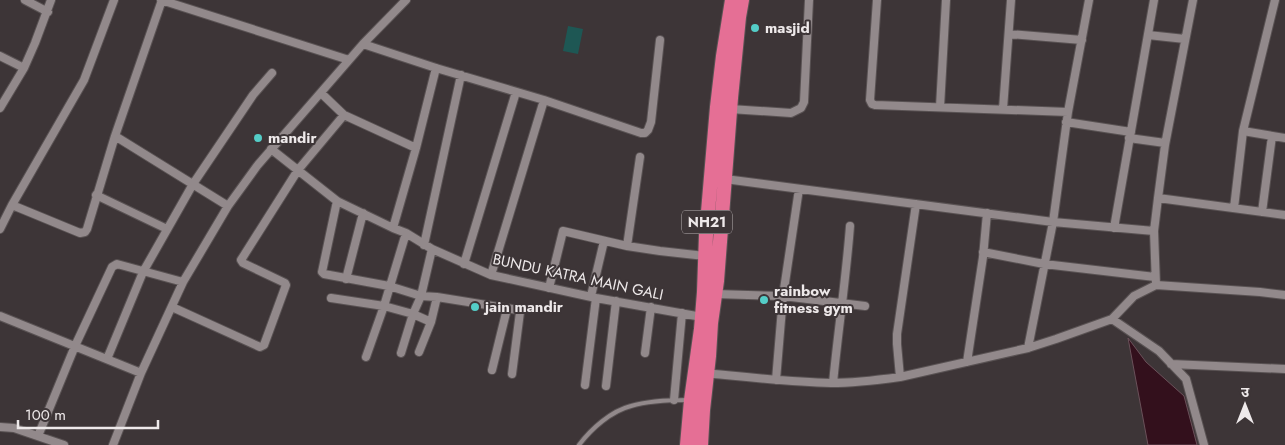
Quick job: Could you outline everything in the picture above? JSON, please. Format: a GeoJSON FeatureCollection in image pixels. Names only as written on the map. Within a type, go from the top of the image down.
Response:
{"type":"FeatureCollection","features":[{"type":"Feature","properties":{"kind":"highway","name":"NH21"},"geometry":{"type":"LineString","coordinates":[[701,445],[703,410],[701,373],[702,317],[706,235],[717,107],[732,0]]}},
{"type":"Feature","properties":{"kind":"highway","name":"NH21"},"geometry":{"type":"LineString","coordinates":[[688,445],[691,400],[701,373],[715,294],[730,109],[742,0]]}},
{"type":"Feature","properties":{"kind":"street"},"geometry":{"type":"LineString","coordinates":[[25,0],[48,12]]}},
{"type":"Feature","properties":{"kind":"street"},"geometry":{"type":"LineString","coordinates":[[0,108],[24,68],[52,0]]}},
{"type":"Feature","properties":{"kind":"street"},"geometry":{"type":"LineString","coordinates":[[0,228],[84,80],[114,0]]}},
{"type":"Feature","properties":{"kind":"street"},"geometry":{"type":"LineString","coordinates":[[12,205],[80,232],[85,232],[161,0],[350,60]]}},
{"type":"Feature","properties":{"kind":"street"},"geometry":{"type":"LineString","coordinates":[[113,445],[141,373],[183,282],[228,206],[271,149],[363,44],[406,0]]}},
{"type":"Feature","properties":{"kind":"street"},"geometry":{"type":"LineString","coordinates":[[730,109],[791,113],[801,108],[804,102],[809,0]]}},
{"type":"Feature","properties":{"kind":"street"},"geometry":{"type":"LineString","coordinates":[[877,0],[871,102],[875,105],[1068,112]]}},
{"type":"Feature","properties":{"kind":"street"},"geometry":{"type":"LineString","coordinates":[[940,107],[946,0]]}},
{"type":"Feature","properties":{"kind":"street"},"geometry":{"type":"LineString","coordinates":[[1003,109],[1011,0]]}},
{"type":"Feature","properties":{"kind":"street"},"geometry":{"type":"LineString","coordinates":[[1028,348],[1053,222],[1066,122],[1089,0]]}},
{"type":"Feature","properties":{"kind":"street"},"geometry":{"type":"LineString","coordinates":[[1114,228],[1154,0]]}},
{"type":"Feature","properties":{"kind":"street"},"geometry":{"type":"LineString","coordinates":[[1156,281],[1154,231],[1165,143],[1193,0]]}},
{"type":"Feature","properties":{"kind":"street"},"geometry":{"type":"LineString","coordinates":[[1234,208],[1242,131],[1275,0]]}},
{"type":"Feature","properties":{"kind":"street"},"geometry":{"type":"LineString","coordinates":[[1009,34],[1082,40]]}},
{"type":"Feature","properties":{"kind":"street"},"geometry":{"type":"LineString","coordinates":[[1148,35],[1185,38]]}},
{"type":"Feature","properties":{"kind":"street"},"geometry":{"type":"LineString","coordinates":[[363,44],[544,100],[641,133],[647,132],[651,122],[660,40]]}},
{"type":"Feature","properties":{"kind":"street"},"geometry":{"type":"LineString","coordinates":[[0,56],[24,68]]}},
{"type":"Feature","properties":{"kind":"street"},"geometry":{"type":"LineString","coordinates":[[393,228],[436,68]]}},
{"type":"Feature","properties":{"kind":"street"},"geometry":{"type":"LineString","coordinates":[[107,359],[143,272],[167,229],[193,184],[253,95],[272,73]]}},
{"type":"Feature","properties":{"kind":"street"},"geometry":{"type":"LineString","coordinates":[[424,245],[461,75]]}},
{"type":"Feature","properties":{"kind":"street"},"geometry":{"type":"LineString","coordinates":[[464,264],[516,92]]}},
{"type":"Feature","properties":{"kind":"street"},"geometry":{"type":"LineString","coordinates":[[320,93],[344,115],[416,148]]}},
{"type":"Feature","properties":{"kind":"street"},"geometry":{"type":"LineString","coordinates":[[491,275],[544,100]]}},
{"type":"Feature","properties":{"kind":"street"},"geometry":{"type":"LineString","coordinates":[[172,307],[260,347],[264,345],[285,283],[243,263],[242,260],[298,170],[344,115]]}},
{"type":"Feature","properties":{"kind":"street"},"geometry":{"type":"LineString","coordinates":[[1066,122],[1165,143]]}},
{"type":"Feature","properties":{"kind":"street"},"geometry":{"type":"LineString","coordinates":[[1242,131],[1285,138]]}},
{"type":"Feature","properties":{"kind":"street"},"geometry":{"type":"LineString","coordinates":[[115,136],[228,206]]}},
{"type":"Feature","properties":{"kind":"street"},"geometry":{"type":"LineString","coordinates":[[1262,212],[1272,136]]}},
{"type":"Feature","properties":{"kind":"street","name":"BUNDU KATRA MAIN GALI"},"geometry":{"type":"LineString","coordinates":[[271,149],[338,201],[406,233],[432,249],[491,275],[593,297],[702,317]]}},
{"type":"Feature","properties":{"kind":"street"},"geometry":{"type":"LineString","coordinates":[[627,246],[640,157]]}},
{"type":"Feature","properties":{"kind":"street"},"geometry":{"type":"LineString","coordinates":[[724,179],[1053,222],[1154,231]]}},
{"type":"Feature","properties":{"kind":"street"},"geometry":{"type":"LineString","coordinates":[[776,380],[783,296],[799,189]]}},
{"type":"Feature","properties":{"kind":"street"},"geometry":{"type":"LineString","coordinates":[[96,195],[167,229]]}},
{"type":"Feature","properties":{"kind":"street"},"geometry":{"type":"LineString","coordinates":[[1158,198],[1285,215]]}},
{"type":"Feature","properties":{"kind":"street"},"geometry":{"type":"LineString","coordinates":[[338,201],[322,272],[325,276],[389,286],[421,296],[518,310],[520,312],[512,374]]}},
{"type":"Feature","properties":{"kind":"street"},"geometry":{"type":"LineString","coordinates":[[900,377],[897,334],[916,204]]}},
{"type":"Feature","properties":{"kind":"street"},"geometry":{"type":"LineString","coordinates":[[346,279],[363,213]]}},
{"type":"Feature","properties":{"kind":"street"},"geometry":{"type":"LineString","coordinates":[[967,362],[987,214]]}},
{"type":"Feature","properties":{"kind":"street"},"geometry":{"type":"LineString","coordinates":[[833,383],[850,226]]}},
{"type":"Feature","properties":{"kind":"street"},"geometry":{"type":"LineString","coordinates":[[549,288],[563,230],[627,246],[705,256]]}},
{"type":"Feature","properties":{"kind":"street"},"geometry":{"type":"LineString","coordinates":[[366,357],[406,233]]}},
{"type":"Feature","properties":{"kind":"street"},"geometry":{"type":"LineString","coordinates":[[585,385],[593,297],[604,241]]}},
{"type":"Feature","properties":{"kind":"street"},"geometry":{"type":"LineString","coordinates":[[401,353],[421,296],[432,249]]}},
{"type":"Feature","properties":{"kind":"street"},"geometry":{"type":"LineString","coordinates":[[983,252],[1044,264],[1156,281],[1285,295]]}},
{"type":"Feature","properties":{"kind":"street"},"geometry":{"type":"LineString","coordinates":[[38,436],[75,346],[112,267],[117,264],[183,282]]}},
{"type":"Feature","properties":{"kind":"street"},"geometry":{"type":"LineString","coordinates":[[701,373],[833,383],[900,377],[1028,348],[1112,319],[1134,296],[1156,281]]}},
{"type":"Feature","properties":{"kind":"street"},"geometry":{"type":"LineString","coordinates":[[715,294],[783,296],[865,306]]}},
{"type":"Feature","properties":{"kind":"street"},"geometry":{"type":"LineString","coordinates":[[419,352],[438,297]]}},
{"type":"Feature","properties":{"kind":"street"},"geometry":{"type":"LineString","coordinates":[[331,298],[384,306],[414,314],[430,322]]}},
{"type":"Feature","properties":{"kind":"street"},"geometry":{"type":"LineString","coordinates":[[606,386],[616,301]]}},
{"type":"Feature","properties":{"kind":"street"},"geometry":{"type":"LineString","coordinates":[[645,353],[651,308]]}},
{"type":"Feature","properties":{"kind":"street"},"geometry":{"type":"LineString","coordinates":[[492,370],[507,309]]}},
{"type":"Feature","properties":{"kind":"street"},"geometry":{"type":"LineString","coordinates":[[674,400],[682,313]]}},
{"type":"Feature","properties":{"kind":"street"},"geometry":{"type":"LineString","coordinates":[[0,316],[141,373]]}},
{"type":"Feature","properties":{"kind":"street"},"geometry":{"type":"LineString","coordinates":[[1112,319],[1159,351],[1186,379],[1204,445]]}},
{"type":"Feature","properties":{"kind":"street"},"geometry":{"type":"LineString","coordinates":[[1172,364],[1285,369]]}},
{"type":"Feature","properties":{"kind":"street"},"geometry":{"type":"LineString","coordinates":[[0,427],[14,428],[64,445]]}},
{"type":"Feature","properties":{"kind":"lane"},"geometry":{"type":"LineString","coordinates":[[579,445],[608,416],[630,406],[674,400],[691,400]]}},
{"type":"Feature","properties":{"kind":"shaded area"},"geometry":{"type":"Polygon","coordinates":[[[1128,338],[1146,362],[1184,396],[1197,445],[1148,445],[1128,338]]]}},
{"type":"Feature","properties":{"kind":"building"},"geometry":{"type":"Polygon","coordinates":[[[568,26],[583,29],[578,54],[563,51],[568,26]]]}},
{"type":"Feature","properties":{"kind":"place","name":"masjid"},"geometry":{"type":"Point","coordinates":[755,28]}},
{"type":"Feature","properties":{"kind":"place","name":"mandir"},"geometry":{"type":"Point","coordinates":[258,138]}},
{"type":"Feature","properties":{"kind":"place","name":"rainbow fitness gym"},"geometry":{"type":"Point","coordinates":[764,300]}},
{"type":"Feature","properties":{"kind":"place","name":"jain mandir"},"geometry":{"type":"Point","coordinates":[475,307]}}]}
